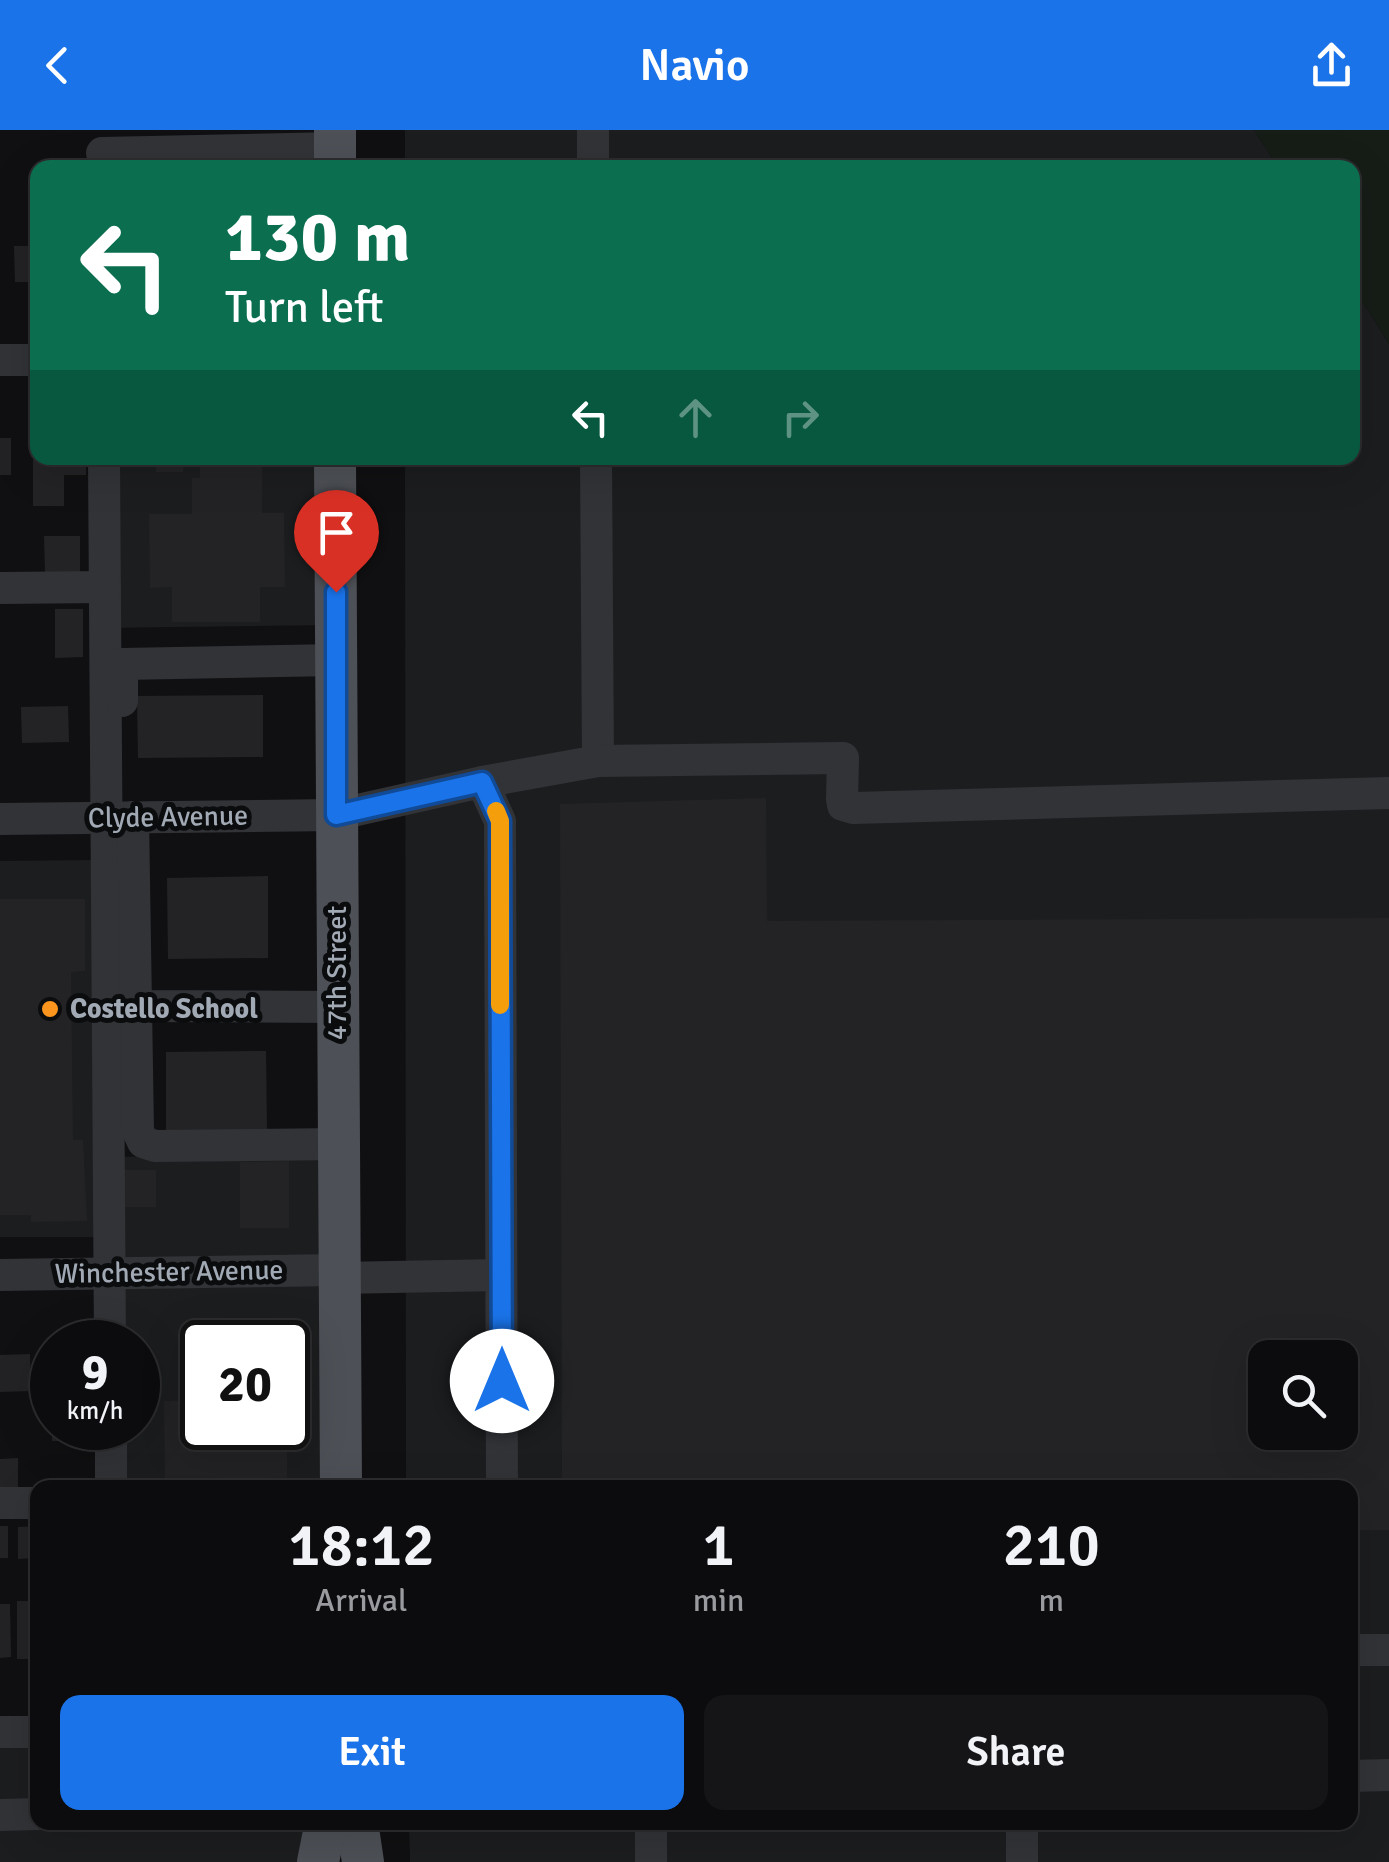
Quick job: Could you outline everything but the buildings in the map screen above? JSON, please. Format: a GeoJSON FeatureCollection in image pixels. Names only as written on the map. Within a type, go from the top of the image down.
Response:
{"type":"FeatureCollection","features":[{"type":"Feature","properties":{"kind":"main road","name":"47th Street"},"geometry":{"type":"LineString","coordinates":[[336,465],[340,1480]]}},
{"type":"Feature","properties":{"kind":"main road"},"geometry":{"type":"LineString","coordinates":[[318,1862],[324,1830]]}},
{"type":"Feature","properties":{"kind":"main road"},"geometry":{"type":"LineString","coordinates":[[358,1830],[363,1862]]}},
{"type":"Feature","properties":{"kind":"street"},"geometry":{"type":"LineString","coordinates":[[593,130],[593,160]]}},
{"type":"Feature","properties":{"kind":"street"},"geometry":{"type":"LineString","coordinates":[[102,150],[335,148]]}},
{"type":"Feature","properties":{"kind":"street"},"geometry":{"type":"LineString","coordinates":[[0,360],[30,360]]}},
{"type":"Feature","properties":{"kind":"street"},"geometry":{"type":"LineString","coordinates":[[104,465],[105,587],[136,1006],[138,1130],[143,1142],[156,1146],[338,1144]]}},
{"type":"Feature","properties":{"kind":"street"},"geometry":{"type":"LineString","coordinates":[[596,465],[598,761]]}},
{"type":"Feature","properties":{"kind":"street"},"geometry":{"type":"LineString","coordinates":[[0,588],[105,587]]}},
{"type":"Feature","properties":{"kind":"street"},"geometry":{"type":"LineString","coordinates":[[110,1320],[122,664],[336,660]]}},
{"type":"Feature","properties":{"kind":"street","name":"Clyde Avenue"},"geometry":{"type":"LineString","coordinates":[[0,819],[336,815],[598,761],[843,758],[842,799],[844,805],[854,808],[1389,793]]}},
{"type":"Feature","properties":{"kind":"street"},"geometry":{"type":"LineString","coordinates":[[482,782],[500,821],[502,1480]]}},
{"type":"Feature","properties":{"kind":"street"},"geometry":{"type":"LineString","coordinates":[[136,1006],[337,1007]]}},
{"type":"Feature","properties":{"kind":"street","name":"Winchester Avenue"},"geometry":{"type":"LineString","coordinates":[[0,1275],[501,1275]]}},
{"type":"Feature","properties":{"kind":"street"},"geometry":{"type":"LineString","coordinates":[[110,1450],[111,1480]]}},
{"type":"Feature","properties":{"kind":"street"},"geometry":{"type":"LineString","coordinates":[[0,1504],[30,1503]]}},
{"type":"Feature","properties":{"kind":"street"},"geometry":{"type":"LineString","coordinates":[[1358,1650],[1389,1650]]}},
{"type":"Feature","properties":{"kind":"street"},"geometry":{"type":"LineString","coordinates":[[0,1732],[30,1732]]}},
{"type":"Feature","properties":{"kind":"street"},"geometry":{"type":"LineString","coordinates":[[1358,1776],[1389,1775]]}},
{"type":"Feature","properties":{"kind":"street"},"geometry":{"type":"LineString","coordinates":[[0,1815],[30,1814]]}},
{"type":"Feature","properties":{"kind":"street"},"geometry":{"type":"LineString","coordinates":[[651,1830],[651,1862]]}},
{"type":"Feature","properties":{"kind":"street"},"geometry":{"type":"LineString","coordinates":[[1022,1830],[1022,1862]]}},
{"type":"Feature","properties":{"kind":"shaded area"},"geometry":{"type":"Polygon","coordinates":[[[405,130],[1254,130],[1273,160],[405,160],[405,130]]]}},
{"type":"Feature","properties":{"kind":"shaded area"},"geometry":{"type":"Polygon","coordinates":[[[1254,130],[1389,130],[1389,344],[1360,297],[1360,160],[1273,160],[1254,130]]]}},
{"type":"Feature","properties":{"kind":"shaded area"},"geometry":{"type":"Polygon","coordinates":[[[1360,297],[1389,344],[1389,1862],[410,1862],[409,1830],[1358,1830],[1358,1480],[406,1480],[405,465],[1360,465],[1360,297]]]}},
{"type":"Feature","properties":{"kind":"shaded area"},"geometry":{"type":"Polygon","coordinates":[[[95,465],[330,465],[331,625],[95,628],[95,465]]]}},
{"type":"Feature","properties":{"kind":"shaded area"},"geometry":{"type":"Polygon","coordinates":[[[99,860],[102,1157],[333,1154],[333,1480],[104,1480],[104,1450],[160,1450],[160,1320],[103,1320],[102,1237],[0,1237],[0,861],[99,860]]]}},
{"type":"Feature","properties":{"kind":"shaded area"},"geometry":{"type":"Polygon","coordinates":[[[0,1739],[30,1739],[30,1830],[321,1830],[319,1862],[0,1862],[0,1739]]]}},
{"type":"Feature","properties":{"kind":"slow traffic"},"geometry":{"type":"LineString","coordinates":[[496,811],[500,821],[500,1005]]}},
{"type":"Feature","properties":{"kind":"place","name":"Costello School"},"geometry":{"type":"Point","coordinates":[50,1009]}},
{"type":"Feature","properties":{"kind":"route"},"geometry":{"type":"LineString","coordinates":[[336,592],[336,815],[482,782],[500,821],[502,1381]]}}]}
